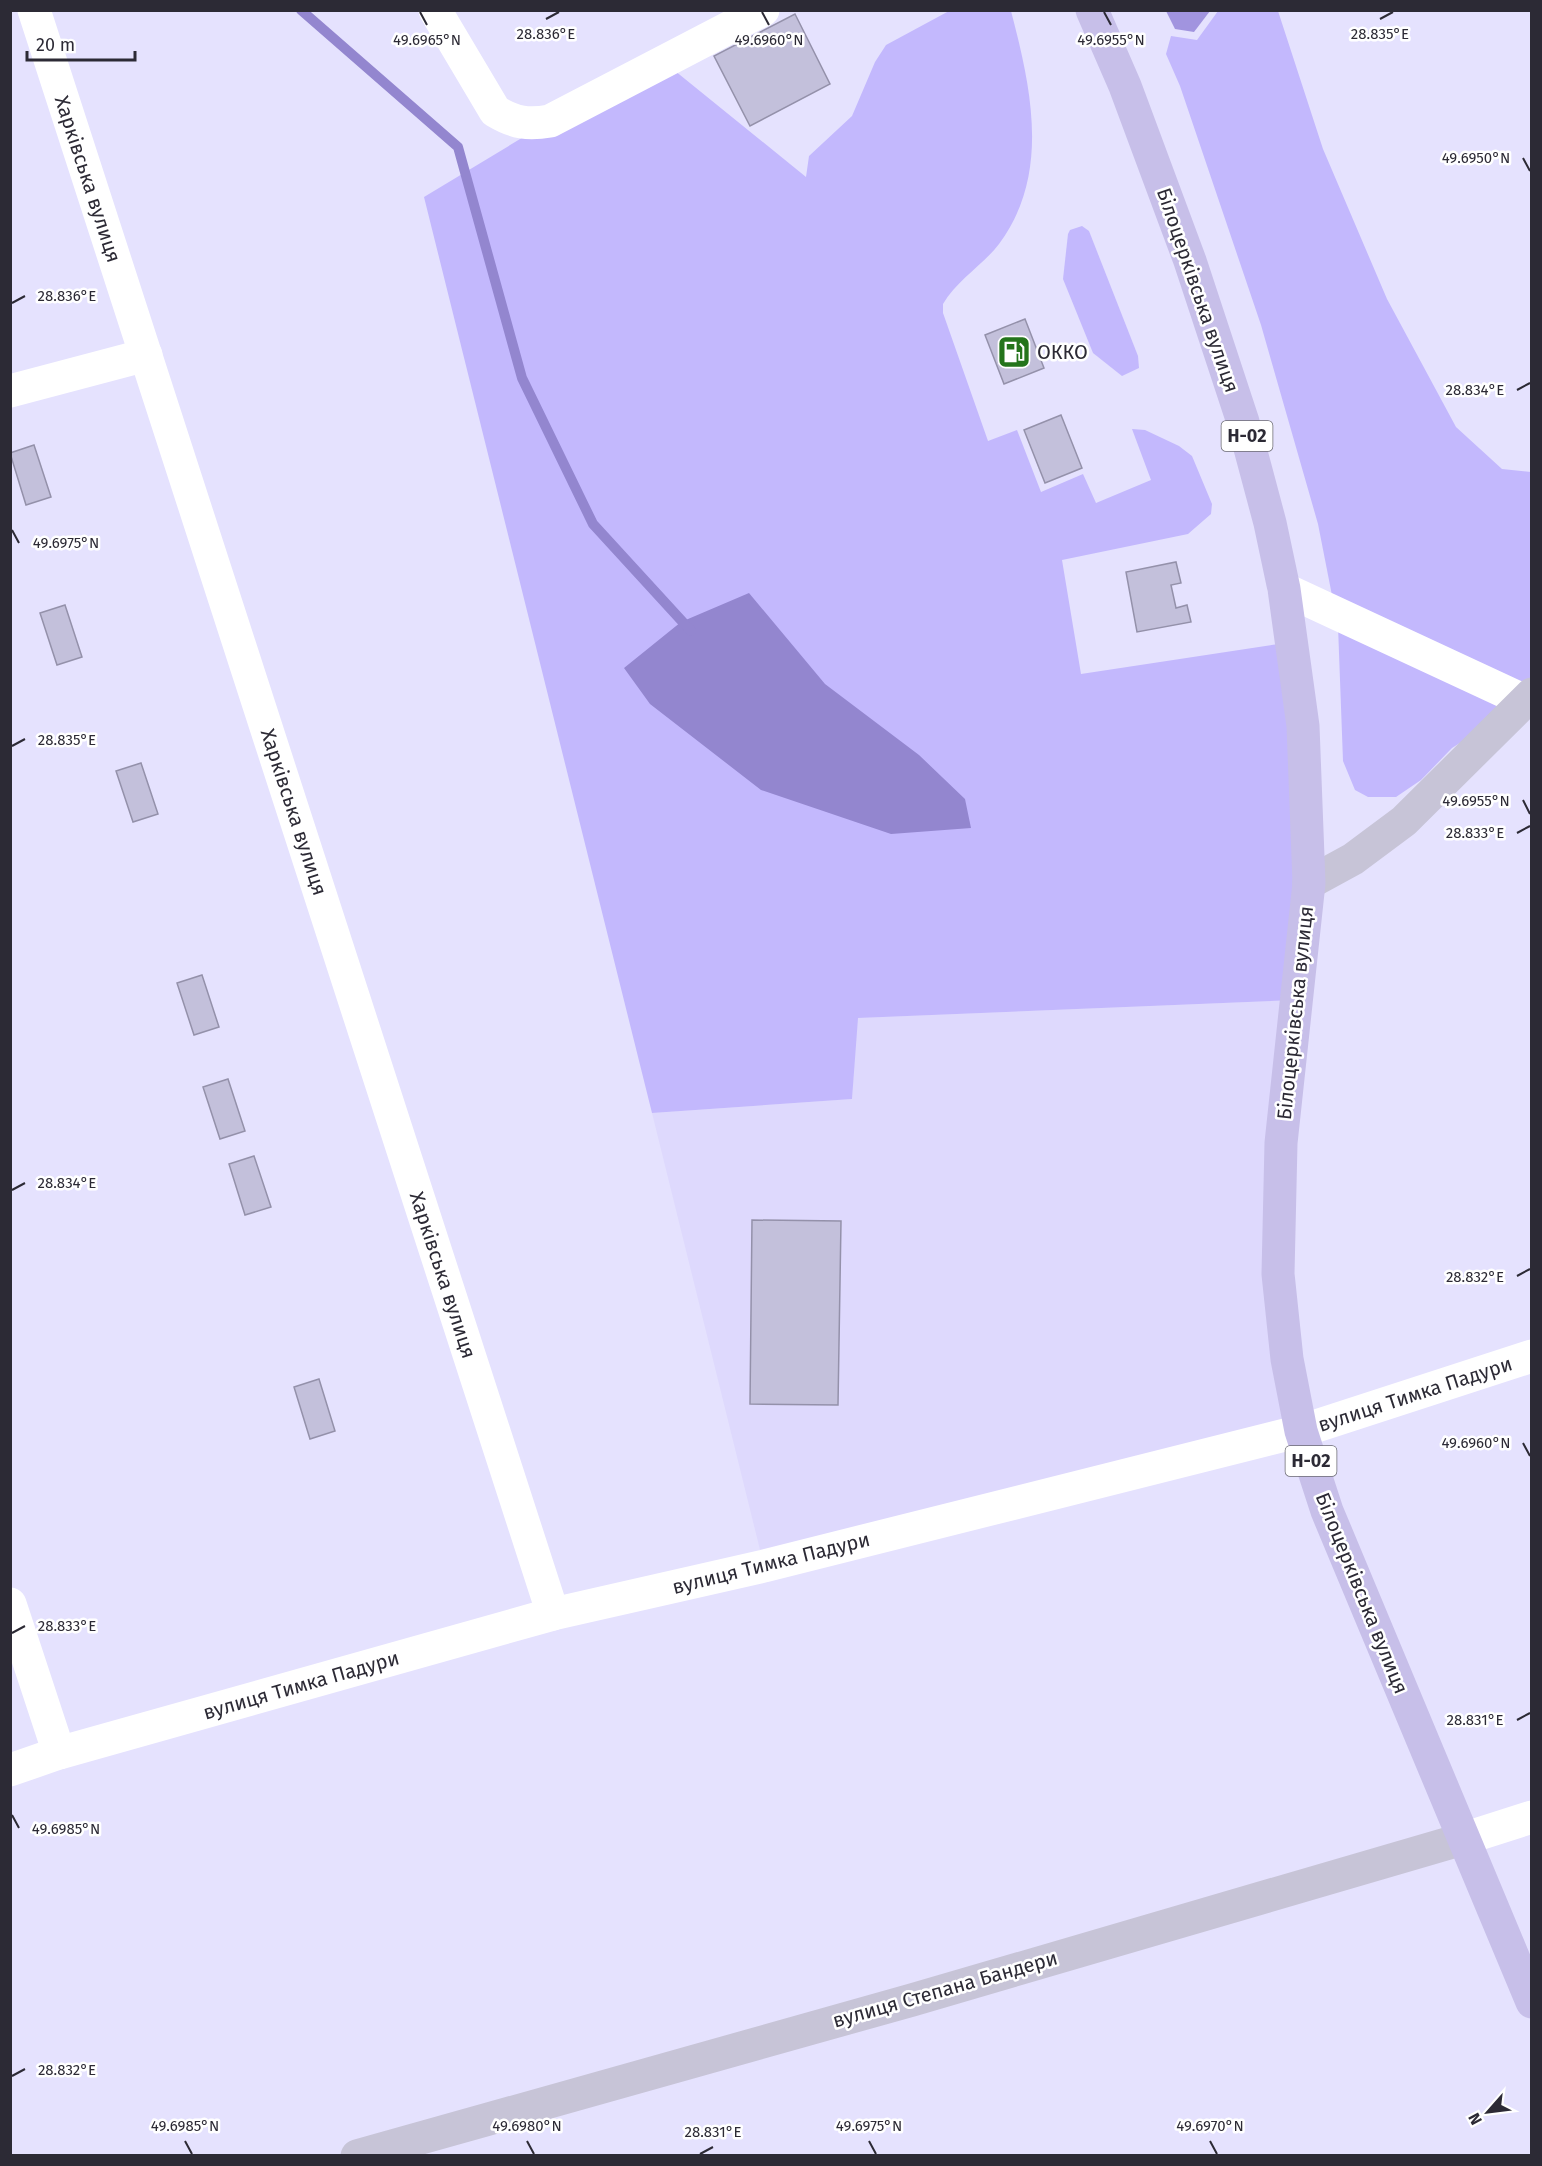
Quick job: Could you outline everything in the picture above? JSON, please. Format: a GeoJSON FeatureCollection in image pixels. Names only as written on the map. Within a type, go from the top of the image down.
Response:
{"type":"FeatureCollection","features":[{"type":"Feature","properties":{"kind":"main road","name":"Білоцерківська вулиця"},"geometry":{"type":"LineString","coordinates":[[1092,10],[1125,86],[1194,272],[1243,422],[1270,523],[1284,589],[1303,726],[1309,883],[1281,1143],[1278,1274],[1287,1359],[1301,1431],[1327,1511],[1532,2002]]}},
{"type":"Feature","properties":{"kind":"street","name":"Харківська вулиця"},"geometry":{"type":"LineString","coordinates":[[34,10],[553,1614]]}},
{"type":"Feature","properties":{"kind":"street"},"geometry":{"type":"LineString","coordinates":[[435,10],[495,111],[510,120],[528,125],[550,121],[763,10]]}},
{"type":"Feature","properties":{"kind":"street"},"geometry":{"type":"LineString","coordinates":[[10,391],[146,355]]}},
{"type":"Feature","properties":{"kind":"street"},"geometry":{"type":"LineString","coordinates":[[1284,589],[1528,698],[1404,821],[1353,860],[1309,883]]}},
{"type":"Feature","properties":{"kind":"street","name":"вулиця Тимка Падури"},"geometry":{"type":"LineString","coordinates":[[10,1770],[59,1754],[553,1614],[764,1566],[1301,1431],[1532,1356]]}},
{"type":"Feature","properties":{"kind":"street"},"geometry":{"type":"LineString","coordinates":[[10,1604],[59,1754]]}},
{"type":"Feature","properties":{"kind":"street","name":"вулиця Степана Бандери"},"geometry":{"type":"LineString","coordinates":[[357,2156],[912,2000],[1532,1817]]}},
{"type":"Feature","properties":{"kind":"shaded area"},"geometry":{"type":"Polygon","coordinates":[[[949,11],[1011,11],[1030,100],[1031,160],[1026,189],[1015,217],[999,244],[955,287],[943,304],[943,313],[988,441],[1017,430],[1041,492],[1083,474],[1096,503],[1151,480],[1132,429],[1145,430],[1179,446],[1192,456],[1212,504],[1211,514],[1188,534],[1062,560],[1081,674],[1291,642],[1296,1000],[858,1018],[852,1099],[652,1113],[424,197],[550,121],[664,62],[806,177],[809,156],[852,116],[875,62],[886,45],[949,11]]]}},
{"type":"Feature","properties":{"kind":"shaded area"},"geometry":{"type":"Polygon","coordinates":[[[1166,11],[1210,11],[1194,32],[1175,29],[1166,11]]]}},
{"type":"Feature","properties":{"kind":"shaded area"},"geometry":{"type":"Polygon","coordinates":[[[1218,11],[1278,11],[1323,149],[1387,299],[1456,427],[1502,469],[1531,472],[1531,694],[1525,701],[1452,748],[1421,780],[1396,797],[1368,797],[1355,790],[1343,761],[1338,626],[1318,524],[1261,325],[1180,86],[1166,54],[1171,36],[1197,40],[1218,11]]]}},
{"type":"Feature","properties":{"kind":"shaded area"},"geometry":{"type":"Polygon","coordinates":[[[1082,226],[1089,231],[1138,356],[1139,368],[1122,376],[1093,353],[1063,279],[1068,234],[1070,230],[1082,226]]]}},
{"type":"Feature","properties":{"kind":"shaded area"},"geometry":{"type":"Polygon","coordinates":[[[749,593],[825,684],[919,755],[965,799],[971,828],[891,834],[761,790],[650,704],[624,668],[681,622],[749,593]]]}},
{"type":"Feature","properties":{"kind":"shaded area"},"geometry":{"type":"Polygon","coordinates":[[[1296,1000],[1281,1143],[1301,1431],[764,1566],[652,1113],[852,1099],[857,1018],[1296,1000]]]}},
{"type":"Feature","properties":{"kind":"building"},"geometry":{"type":"Polygon","coordinates":[[[795,14],[830,84],[750,126],[714,56],[795,14]]]}},
{"type":"Feature","properties":{"kind":"building"},"geometry":{"type":"Polygon","coordinates":[[[1025,319],[1044,368],[1004,384],[985,335],[1025,319]]]}},
{"type":"Feature","properties":{"kind":"building"},"geometry":{"type":"Polygon","coordinates":[[[1061,415],[1082,468],[1045,483],[1024,430],[1061,415]]]}},
{"type":"Feature","properties":{"kind":"building"},"geometry":{"type":"Polygon","coordinates":[[[34,445],[51,497],[26,505],[10,453],[34,445]]]}},
{"type":"Feature","properties":{"kind":"building"},"geometry":{"type":"Polygon","coordinates":[[[1176,562],[1181,583],[1171,585],[1176,608],[1187,605],[1191,622],[1137,632],[1126,572],[1176,562]]]}},
{"type":"Feature","properties":{"kind":"building"},"geometry":{"type":"Polygon","coordinates":[[[65,605],[82,657],[57,665],[40,613],[65,605]]]}},
{"type":"Feature","properties":{"kind":"building"},"geometry":{"type":"Polygon","coordinates":[[[141,763],[158,814],[133,822],[116,771],[141,763]]]}},
{"type":"Feature","properties":{"kind":"building"},"geometry":{"type":"Polygon","coordinates":[[[202,975],[219,1027],[194,1035],[177,983],[202,975]]]}},
{"type":"Feature","properties":{"kind":"building"},"geometry":{"type":"Polygon","coordinates":[[[228,1079],[245,1131],[220,1139],[203,1087],[228,1079]]]}},
{"type":"Feature","properties":{"kind":"building"},"geometry":{"type":"Polygon","coordinates":[[[254,1156],[271,1207],[245,1215],[229,1164],[254,1156]]]}},
{"type":"Feature","properties":{"kind":"building"},"geometry":{"type":"Polygon","coordinates":[[[752,1220],[841,1221],[838,1405],[750,1404],[752,1220]]]}},
{"type":"Feature","properties":{"kind":"building"},"geometry":{"type":"Polygon","coordinates":[[[319,1379],[335,1431],[310,1439],[294,1387],[319,1379]]]}},
{"type":"Feature","properties":{"kind":"waterway"},"geometry":{"type":"LineString","coordinates":[[301,10],[458,147],[522,378],[593,524],[691,631]]}},
{"type":"Feature","properties":{"kind":"place","name":"ОККО"},"geometry":{"type":"Point","coordinates":[1014,352]}}]}
